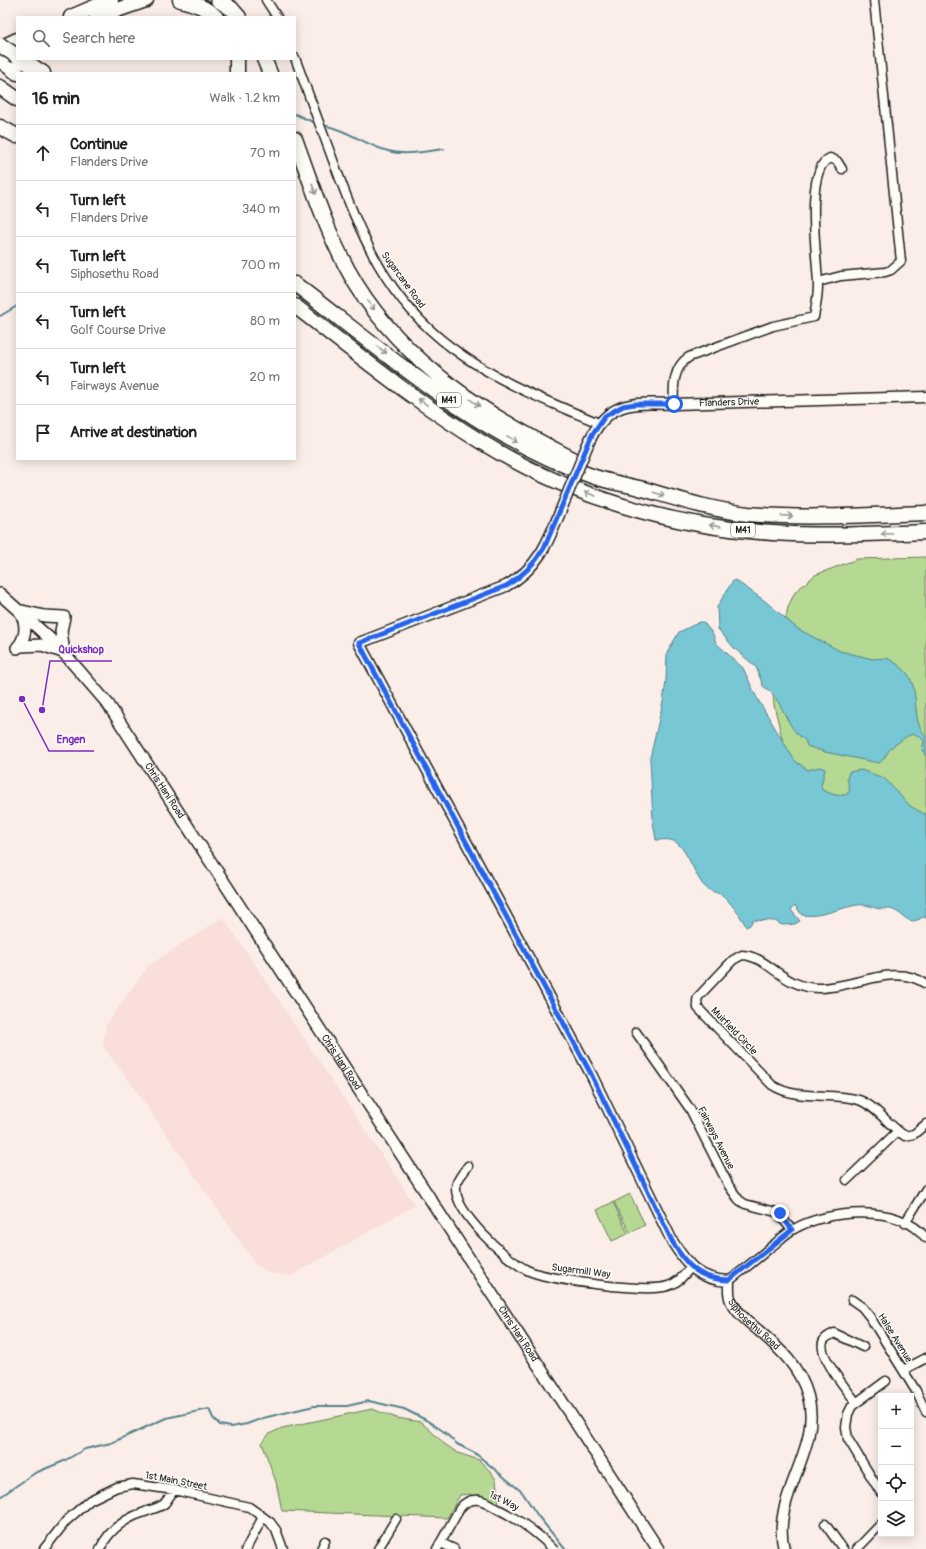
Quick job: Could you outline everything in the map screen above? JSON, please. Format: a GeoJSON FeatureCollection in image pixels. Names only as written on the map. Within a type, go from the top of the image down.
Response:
{"type":"FeatureCollection","features":[{"type":"Feature","properties":{"kind":"highway"},"geometry":{"type":"LineString","coordinates":[[73,16],[111,0]]}},
{"type":"Feature","properties":{"kind":"highway"},"geometry":{"type":"LineString","coordinates":[[100,16],[146,0]]}},
{"type":"Feature","properties":{"kind":"highway"},"geometry":{"type":"LineString","coordinates":[[180,0],[196,4],[211,12],[215,16]]}},
{"type":"Feature","properties":{"kind":"highway"},"geometry":{"type":"LineString","coordinates":[[218,0],[232,9],[238,16]]}},
{"type":"Feature","properties":{"kind":"highway"},"geometry":{"type":"LineString","coordinates":[[0,48],[16,40]]}},
{"type":"Feature","properties":{"kind":"highway"},"geometry":{"type":"LineString","coordinates":[[0,45],[16,55]]}},
{"type":"Feature","properties":{"kind":"highway"},"geometry":{"type":"LineString","coordinates":[[0,60],[16,58]]}},
{"type":"Feature","properties":{"kind":"highway"},"geometry":{"type":"LineString","coordinates":[[0,60],[14,71]]}},
{"type":"Feature","properties":{"kind":"highway"},"geometry":{"type":"LineString","coordinates":[[24,60],[42,72]]}},
{"type":"Feature","properties":{"kind":"highway"},"geometry":{"type":"LineString","coordinates":[[237,60],[237,72]]}},
{"type":"Feature","properties":{"kind":"highway"},"geometry":{"type":"LineString","coordinates":[[264,60],[270,72]]}},
{"type":"Feature","properties":{"kind":"highway"},"geometry":{"type":"LineString","coordinates":[[0,87],[16,99]]}},
{"type":"Feature","properties":{"kind":"highway"},"geometry":{"type":"LineString","coordinates":[[0,127],[16,135]]}},
{"type":"Feature","properties":{"kind":"highway"},"geometry":{"type":"LineString","coordinates":[[296,142],[329,231],[356,284],[389,329],[406,348],[431,370],[487,411],[550,448],[622,483]]}},
{"type":"Feature","properties":{"kind":"highway","name":"M41"},"geometry":{"type":"LineString","coordinates":[[296,285],[462,409],[515,442],[547,458],[589,475],[719,510],[825,517],[926,513]]}},
{"type":"Feature","properties":{"kind":"highway","name":"M41"},"geometry":{"type":"LineString","coordinates":[[296,307],[442,416],[508,457],[565,485],[644,512],[719,527],[772,533],[880,534],[926,532]]}},
{"type":"Feature","properties":{"kind":"highway"},"geometry":{"type":"LineString","coordinates":[[296,318],[372,365]]}},
{"type":"Feature","properties":{"kind":"main road","name":"Chris Hani Road"},"geometry":{"type":"LineString","coordinates":[[0,594],[64,653],[108,704],[658,1549]]}},
{"type":"Feature","properties":{"kind":"main road"},"geometry":{"type":"LineString","coordinates":[[18,609],[40,615],[64,617],[61,631],[64,653],[42,645],[19,647],[24,637],[25,628],[23,618],[18,609]]}},
{"type":"Feature","properties":{"kind":"street"},"geometry":{"type":"LineString","coordinates":[[266,0],[276,16]]}},
{"type":"Feature","properties":{"kind":"street"},"geometry":{"type":"LineString","coordinates":[[818,282],[841,276],[885,272],[891,270],[901,261],[874,0]]}},
{"type":"Feature","properties":{"kind":"street","name":"Sugarcane Road"},"geometry":{"type":"LineString","coordinates":[[296,60],[355,219],[372,256],[411,311],[452,348],[501,379],[531,395],[599,424]]}},
{"type":"Feature","properties":{"kind":"street"},"geometry":{"type":"LineString","coordinates":[[674,404],[674,386],[679,366],[682,361],[689,357],[773,326],[814,316],[818,282],[813,220],[817,174],[820,165],[830,158],[838,161],[842,168]]}},
{"type":"Feature","properties":{"kind":"street","name":"Flanders Drive"},"geometry":{"type":"LineString","coordinates":[[691,1267],[672,1241],[591,1074],[359,643],[506,586],[518,579],[536,561],[544,548],[588,444],[599,424],[609,413],[623,406],[635,404],[926,396]]}},
{"type":"Feature","properties":{"kind":"street","name":"Muirfield Circle"},"geometry":{"type":"LineString","coordinates":[[898,1131],[869,1105],[858,1099],[791,1094],[772,1085],[698,1008],[696,1001],[733,960],[742,955],[754,958],[789,982],[807,987],[827,987],[899,974],[914,976],[926,984]]}},
{"type":"Feature","properties":{"kind":"street","name":"Fairways Avenue"},"geometry":{"type":"LineString","coordinates":[[636,1032],[690,1109],[729,1186],[739,1200],[745,1204],[780,1213],[792,1230]]}},
{"type":"Feature","properties":{"kind":"street"},"geometry":{"type":"LineString","coordinates":[[848,1180],[898,1131],[905,1136],[909,1136],[926,1124]]}},
{"type":"Feature","properties":{"kind":"street","name":"Sugarmill Way"},"geometry":{"type":"LineString","coordinates":[[468,1166],[456,1183],[456,1195],[460,1205],[499,1251],[527,1270],[554,1278],[654,1289],[675,1283],[691,1267]]}},
{"type":"Feature","properties":{"kind":"street"},"geometry":{"type":"LineString","coordinates":[[905,1222],[926,1189]]}},
{"type":"Feature","properties":{"kind":"street"},"geometry":{"type":"LineString","coordinates":[[691,1267],[709,1278],[729,1280],[792,1230],[824,1217],[842,1214],[882,1215],[905,1222],[919,1230],[926,1238]]}},
{"type":"Feature","properties":{"kind":"street","name":"Siphosethu Road"},"geometry":{"type":"LineString","coordinates":[[729,1280],[729,1294],[737,1310],[778,1348],[799,1371],[811,1408],[812,1420],[808,1440],[782,1519],[781,1533],[784,1549]]}},
{"type":"Feature","properties":{"kind":"street","name":"Halse Avenue"},"geometry":{"type":"LineString","coordinates":[[852,1300],[867,1313],[903,1370],[926,1412]]}},
{"type":"Feature","properties":{"kind":"street"},"geometry":{"type":"LineString","coordinates":[[856,1402],[826,1360],[822,1343],[827,1338],[837,1334],[863,1347]]}},
{"type":"Feature","properties":{"kind":"street"},"geometry":{"type":"LineString","coordinates":[[903,1370],[926,1358]]}},
{"type":"Feature","properties":{"kind":"street"},"geometry":{"type":"LineString","coordinates":[[878,1488],[847,1434],[848,1414],[856,1402],[886,1381]]}},
{"type":"Feature","properties":{"kind":"street","name":"1st Main Street"},"geometry":{"type":"LineString","coordinates":[[44,1549],[78,1510],[102,1493],[117,1487],[133,1484],[174,1490],[248,1507],[270,1522],[276,1530],[283,1549]]}},
{"type":"Feature","properties":{"kind":"street"},"geometry":{"type":"LineString","coordinates":[[100,1549],[109,1534],[120,1523],[130,1517],[165,1503],[174,1490]]}},
{"type":"Feature","properties":{"kind":"street","name":"1st Way"},"geometry":{"type":"LineString","coordinates":[[439,1546],[460,1508],[469,1501],[479,1500],[515,1517],[539,1535],[553,1549]]}},
{"type":"Feature","properties":{"kind":"street"},"geometry":{"type":"LineString","coordinates":[[246,1549],[263,1516]]}},
{"type":"Feature","properties":{"kind":"street"},"geometry":{"type":"LineString","coordinates":[[378,1549],[396,1519]]}},
{"type":"Feature","properties":{"kind":"street"},"geometry":{"type":"LineString","coordinates":[[825,1524],[843,1549]]}},
{"type":"Feature","properties":{"kind":"street"},"geometry":{"type":"LineString","coordinates":[[857,1549],[878,1527]]}},
{"type":"Feature","properties":{"kind":"street"},"geometry":{"type":"LineString","coordinates":[[320,1549],[325,1541]]}},
{"type":"Feature","properties":{"kind":"street"},"geometry":{"type":"LineString","coordinates":[[439,1546],[454,1549]]}},
{"type":"Feature","properties":{"kind":"shaded area"},"geometry":{"type":"Polygon","coordinates":[[[223,917],[415,1205],[291,1276],[268,1273],[255,1264],[133,1086],[103,1047],[106,1025],[148,966],[223,917]]]}},
{"type":"Feature","properties":{"kind":"green space"},"geometry":{"type":"Polygon","coordinates":[[[926,557],[926,897],[792,779],[774,705],[772,684],[788,607],[795,592],[815,575],[857,559],[926,557]]]}},
{"type":"Feature","properties":{"kind":"green space"},"geometry":{"type":"Polygon","coordinates":[[[630,1194],[645,1225],[630,1233],[614,1202],[630,1194]]]}},
{"type":"Feature","properties":{"kind":"green space"},"geometry":{"type":"Polygon","coordinates":[[[613,1202],[628,1234],[612,1241],[597,1210],[613,1202]]]}},
{"type":"Feature","properties":{"kind":"green space"},"geometry":{"type":"Polygon","coordinates":[[[372,1409],[397,1418],[421,1422],[446,1445],[458,1453],[479,1460],[492,1473],[496,1480],[499,1501],[496,1503],[469,1494],[460,1495],[447,1518],[282,1511],[276,1482],[262,1443],[269,1434],[282,1428],[372,1409]]]}},
{"type":"Feature","properties":{"kind":"water"},"geometry":{"type":"Polygon","coordinates":[[[735,580],[765,601],[798,629],[840,651],[873,659],[887,658],[903,669],[907,673],[914,689],[918,722],[926,736],[926,756],[922,750],[924,741],[917,735],[907,736],[892,747],[879,763],[825,752],[807,746],[805,740],[793,729],[776,698],[763,686],[756,667],[734,648],[718,629],[717,607],[732,582],[735,580]]]}},
{"type":"Feature","properties":{"kind":"water"},"geometry":{"type":"Polygon","coordinates":[[[703,622],[713,634],[716,643],[743,668],[757,698],[795,761],[808,770],[820,767],[825,769],[821,786],[822,790],[835,795],[846,795],[850,790],[847,779],[849,772],[861,770],[884,778],[910,806],[926,815],[926,918],[923,917],[913,921],[890,909],[879,909],[866,905],[852,906],[828,913],[810,916],[802,915],[795,905],[791,910],[800,921],[795,924],[782,925],[775,921],[753,920],[750,925],[746,927],[725,897],[713,892],[703,885],[684,851],[677,843],[669,840],[656,840],[653,822],[650,758],[663,702],[666,681],[667,653],[679,632],[703,622]]]}},
{"type":"Feature","properties":{"kind":"waterway"},"geometry":{"type":"LineString","coordinates":[[296,114],[313,122]]}},
{"type":"Feature","properties":{"kind":"waterway"},"geometry":{"type":"LineString","coordinates":[[327,126],[343,131],[388,151],[416,153],[444,149]]}},
{"type":"Feature","properties":{"kind":"waterway"},"geometry":{"type":"LineString","coordinates":[[0,316],[16,307]]}},
{"type":"Feature","properties":{"kind":"waterway"},"geometry":{"type":"LineString","coordinates":[[0,1497],[35,1473],[64,1461],[85,1449],[111,1443],[166,1418],[209,1409],[213,1418],[220,1425],[231,1427],[314,1406],[347,1406],[369,1401],[404,1409],[426,1420],[443,1431],[457,1444],[475,1453],[522,1492],[538,1516],[565,1549]]}},
{"type":"Feature","properties":{"kind":"place","name":"Engen"},"geometry":{"type":"Point","coordinates":[22,699]}},
{"type":"Feature","properties":{"kind":"place","name":"Quickshop"},"geometry":{"type":"Point","coordinates":[42,710]}},
{"type":"Feature","properties":{"kind":"route"},"geometry":{"type":"LineString","coordinates":[[674,404],[635,404],[623,406],[613,410],[605,416],[592,435],[544,548],[528,571],[518,579],[506,586],[359,643],[591,1074],[595,1085],[672,1241],[682,1257],[691,1267],[702,1275],[716,1280],[729,1280],[792,1230],[782,1218],[780,1213]]}}]}
